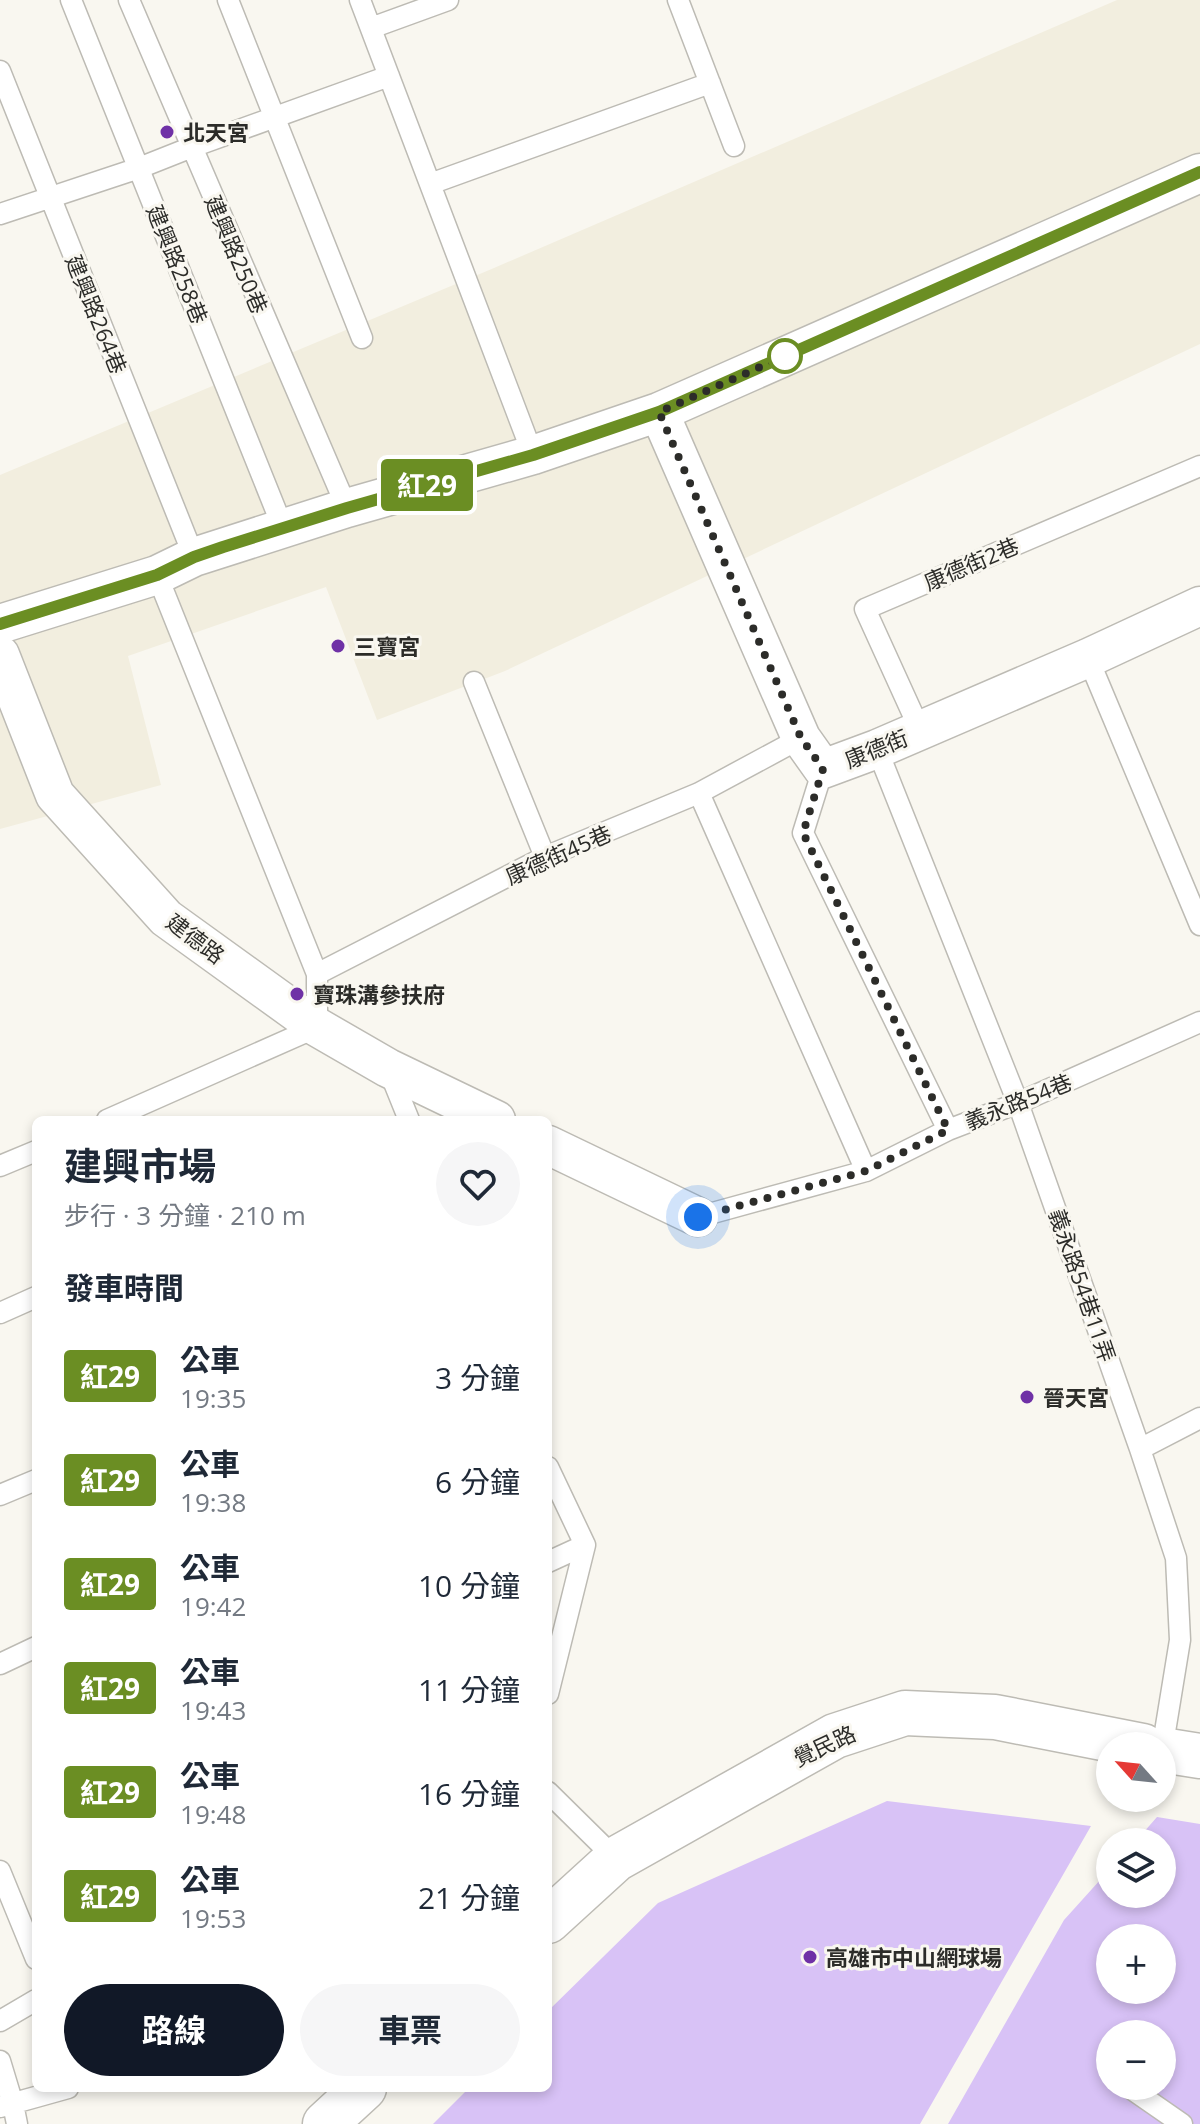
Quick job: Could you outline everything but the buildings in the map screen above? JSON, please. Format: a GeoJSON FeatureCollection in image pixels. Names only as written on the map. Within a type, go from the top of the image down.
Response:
{"type":"FeatureCollection","features":[{"type":"Feature","properties":{"kind":"street"},"geometry":{"type":"LineString","coordinates":[[0,624],[157,575],[194,557],[283,528],[533,455],[659,412],[1200,173]]}},
{"type":"Feature","properties":{"kind":"street","name":"康德街"},"geometry":{"type":"LineString","coordinates":[[659,412],[801,738],[823,769],[877,749],[1088,658],[1200,606]]}},
{"type":"Feature","properties":{"kind":"street","name":"建德路"},"geometry":{"type":"LineString","coordinates":[[0,655],[55,795],[166,918],[317,1027],[388,1068],[488,1116]]}},
{"type":"Feature","properties":{"kind":"street"},"geometry":{"type":"LineString","coordinates":[[552,1147],[698,1217]]}},
{"type":"Feature","properties":{"kind":"street","name":"覺民路"},"geometry":{"type":"LineString","coordinates":[[552,1917],[616,1859],[835,1736],[905,1713],[995,1717],[1096,1737]]}},
{"type":"Feature","properties":{"kind":"street"},"geometry":{"type":"LineString","coordinates":[[1176,1752],[1200,1756]]}},
{"type":"Feature","properties":{"kind":"street"},"geometry":{"type":"LineString","coordinates":[[325,2124],[360,2092]]}},
{"type":"Feature","properties":{"kind":"lane","name":"建興路258巷"},"geometry":{"type":"LineString","coordinates":[[71,0],[283,528]]}},
{"type":"Feature","properties":{"kind":"lane","name":"建興路250巷"},"geometry":{"type":"LineString","coordinates":[[129,0],[347,508]]}},
{"type":"Feature","properties":{"kind":"lane"},"geometry":{"type":"LineString","coordinates":[[228,0],[362,338]]}},
{"type":"Feature","properties":{"kind":"lane"},"geometry":{"type":"LineString","coordinates":[[360,0],[533,455]]}},
{"type":"Feature","properties":{"kind":"lane"},"geometry":{"type":"LineString","coordinates":[[371,28],[448,0]]}},
{"type":"Feature","properties":{"kind":"lane"},"geometry":{"type":"LineString","coordinates":[[678,0],[734,146]]}},
{"type":"Feature","properties":{"kind":"lane","name":"建興路264巷"},"geometry":{"type":"LineString","coordinates":[[0,71],[194,557]]}},
{"type":"Feature","properties":{"kind":"lane"},"geometry":{"type":"LineString","coordinates":[[0,214],[139,168],[389,76]]}},
{"type":"Feature","properties":{"kind":"lane"},"geometry":{"type":"LineString","coordinates":[[430,184],[710,83]]}},
{"type":"Feature","properties":{"kind":"lane","name":"康德街2巷"},"geometry":{"type":"LineString","coordinates":[[920,730],[865,609],[1200,466]]}},
{"type":"Feature","properties":{"kind":"lane"},"geometry":{"type":"LineString","coordinates":[[116,1116],[317,1027],[317,974],[157,575]]}},
{"type":"Feature","properties":{"kind":"lane"},"geometry":{"type":"LineString","coordinates":[[1088,658],[1200,925]]}},
{"type":"Feature","properties":{"kind":"lane"},"geometry":{"type":"LineString","coordinates":[[474,682],[545,857]]}},
{"type":"Feature","properties":{"kind":"lane","name":"康德街45巷"},"geometry":{"type":"LineString","coordinates":[[317,974],[545,857],[699,793],[801,738]]}},
{"type":"Feature","properties":{"kind":"lane","name":"義永路54巷11弄"},"geometry":{"type":"LineString","coordinates":[[877,749],[1018,1103],[1176,1558],[1180,1640],[1165,1732]]}},
{"type":"Feature","properties":{"kind":"lane"},"geometry":{"type":"LineString","coordinates":[[823,769],[803,833],[948,1130]]}},
{"type":"Feature","properties":{"kind":"lane"},"geometry":{"type":"LineString","coordinates":[[699,793],[866,1171]]}},
{"type":"Feature","properties":{"kind":"lane","name":"義永路54巷"},"geometry":{"type":"LineString","coordinates":[[698,1217],[866,1171],[948,1130],[1018,1103],[1200,1022]]}},
{"type":"Feature","properties":{"kind":"lane"},"geometry":{"type":"LineString","coordinates":[[388,1068],[407,1116]]}},
{"type":"Feature","properties":{"kind":"lane"},"geometry":{"type":"LineString","coordinates":[[0,1166],[32,1155]]}},
{"type":"Feature","properties":{"kind":"lane"},"geometry":{"type":"LineString","coordinates":[[0,1313],[32,1299]]}},
{"type":"Feature","properties":{"kind":"lane"},"geometry":{"type":"LineString","coordinates":[[1140,1449],[1200,1418]]}},
{"type":"Feature","properties":{"kind":"lane"},"geometry":{"type":"LineString","coordinates":[[552,1475],[585,1545],[552,1678]]}},
{"type":"Feature","properties":{"kind":"lane"},"geometry":{"type":"LineString","coordinates":[[0,1495],[32,1482]]}},
{"type":"Feature","properties":{"kind":"lane"},"geometry":{"type":"LineString","coordinates":[[552,1560],[585,1545]]}},
{"type":"Feature","properties":{"kind":"lane"},"geometry":{"type":"LineString","coordinates":[[0,1664],[32,1649]]}},
{"type":"Feature","properties":{"kind":"lane"},"geometry":{"type":"LineString","coordinates":[[552,1796],[616,1859]]}},
{"type":"Feature","properties":{"kind":"lane"},"geometry":{"type":"LineString","coordinates":[[0,1871],[32,1949]]}},
{"type":"Feature","properties":{"kind":"lane"},"geometry":{"type":"LineString","coordinates":[[0,2021],[32,2002]]}},
{"type":"Feature","properties":{"kind":"lane"},"geometry":{"type":"LineString","coordinates":[[0,2061],[10,2112],[58,2092]]}},
{"type":"Feature","properties":{"kind":"lane"},"geometry":{"type":"LineString","coordinates":[[1147,2100],[1182,2124]]}},
{"type":"Feature","properties":{"kind":"shaded area"},"geometry":{"type":"Polygon","coordinates":[[[1117,0],[1200,0],[1200,344],[505,671],[377,720],[326,587],[128,656],[161,785],[0,829],[0,475],[494,268],[1117,0]]]}},
{"type":"Feature","properties":{"kind":"shaded area","name":"高雄市中山網球場"},"geometry":{"type":"Polygon","coordinates":[[[887,1801],[1091,1826],[920,2124],[433,2124],[465,2092],[552,2092],[552,2007],[658,1903],[887,1801]]]}},
{"type":"Feature","properties":{"kind":"shaded area"},"geometry":{"type":"Polygon","coordinates":[[[1157,1817],[1200,1824],[1200,2124],[948,2124],[1064,1920],[1096,1885],[1096,1908],[1176,1908],[1176,1828],[1147,1828],[1157,1817]]]}},
{"type":"Feature","properties":{"kind":"bus line","name":"紅29"},"geometry":{"type":"LineString","coordinates":[[0,624],[157,575],[223,547],[533,455],[659,412],[1200,172]]}},
{"type":"Feature","properties":{"kind":"place","name":"北天宮"},"geometry":{"type":"Point","coordinates":[167,132]}},
{"type":"Feature","properties":{"kind":"place","name":"三寶宮"},"geometry":{"type":"Point","coordinates":[338,646]}},
{"type":"Feature","properties":{"kind":"place","name":"寶珠溝參扶府"},"geometry":{"type":"Point","coordinates":[297,994]}},
{"type":"Feature","properties":{"kind":"place","name":"晉天宮"},"geometry":{"type":"Point","coordinates":[1027,1397]}},
{"type":"Feature","properties":{"kind":"place","name":"高雄市中山網球場"},"geometry":{"type":"Point","coordinates":[810,1957]}},
{"type":"Feature","properties":{"kind":"route"},"geometry":{"type":"LineString","coordinates":[[698,1217],[866,1171],[948,1130],[803,833],[823,769],[801,738],[659,412],[785,356]]}}]}
